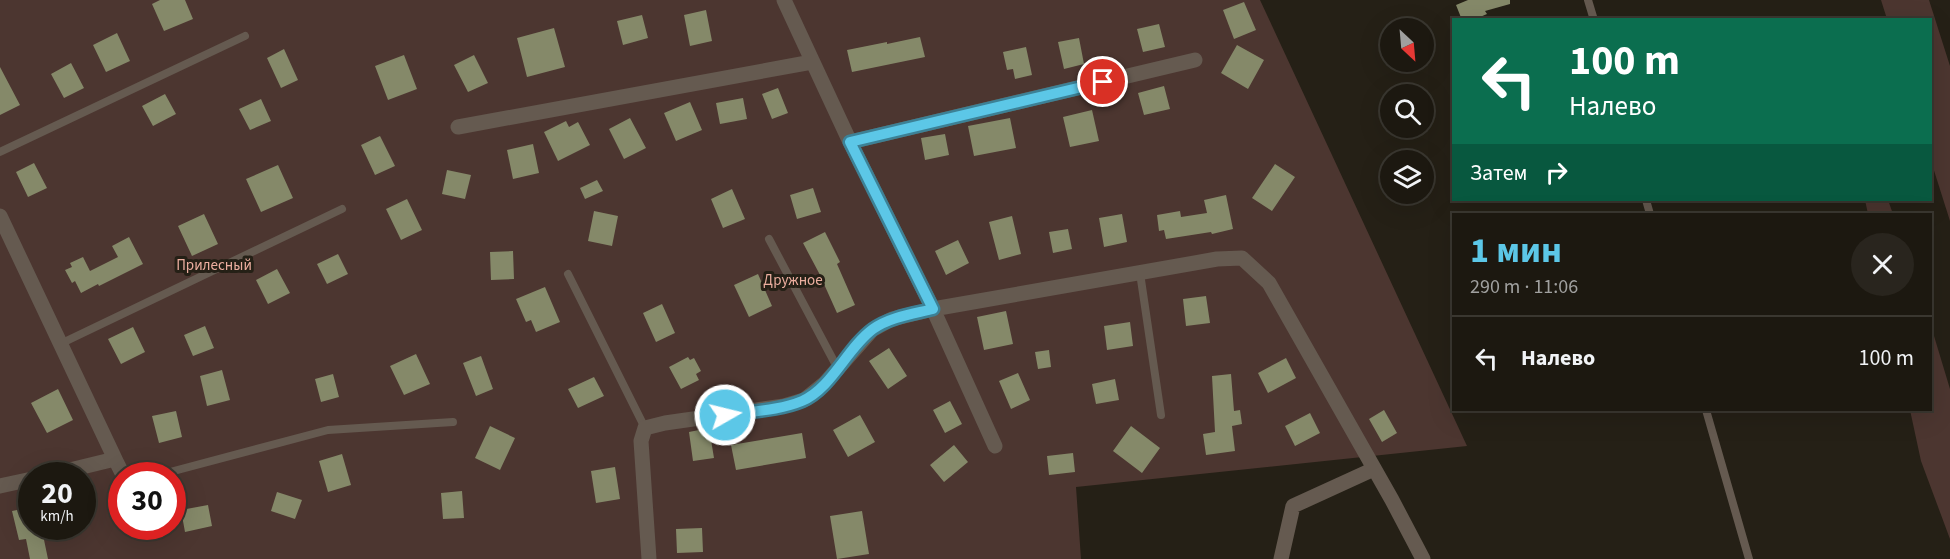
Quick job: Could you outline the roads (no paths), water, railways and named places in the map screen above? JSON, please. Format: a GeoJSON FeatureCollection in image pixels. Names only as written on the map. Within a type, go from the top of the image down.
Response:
{"type":"FeatureCollection","features":[{"type":"Feature","properties":{"kind":"street"},"geometry":{"type":"LineString","coordinates":[[784,0],[850,142],[933,309],[995,446]]}},
{"type":"Feature","properties":{"kind":"street"},"geometry":{"type":"LineString","coordinates":[[850,142],[1195,60]]}},
{"type":"Feature","properties":{"kind":"street"},"geometry":{"type":"LineString","coordinates":[[458,127],[812,62]]}},
{"type":"Feature","properties":{"kind":"street"},"geometry":{"type":"LineString","coordinates":[[0,216],[116,462]]}},
{"type":"Feature","properties":{"kind":"street"},"geometry":{"type":"LineString","coordinates":[[649,559],[641,441],[645,428],[784,406],[804,400],[825,383],[872,330],[892,319],[933,309],[1217,259],[1242,258],[1269,283],[1423,559]]}},
{"type":"Feature","properties":{"kind":"street"},"geometry":{"type":"LineString","coordinates":[[96,464],[115,459]]}},
{"type":"Feature","properties":{"kind":"street"},"geometry":{"type":"LineString","coordinates":[[1281,559],[1293,506],[1374,470]]}},
{"type":"Feature","properties":{"kind":"street"},"geometry":{"type":"LineString","coordinates":[[0,486],[18,482]]}},
{"type":"Feature","properties":{"kind":"lane"},"geometry":{"type":"LineString","coordinates":[[1588,0],[1593,18]]}},
{"type":"Feature","properties":{"kind":"lane"},"geometry":{"type":"LineString","coordinates":[[0,152],[245,36]]}},
{"type":"Feature","properties":{"kind":"lane"},"geometry":{"type":"LineString","coordinates":[[60,344],[342,208]]}},
{"type":"Feature","properties":{"kind":"lane"},"geometry":{"type":"LineString","coordinates":[[769,239],[838,369]]}},
{"type":"Feature","properties":{"kind":"lane"},"geometry":{"type":"LineString","coordinates":[[1140,273],[1161,415]]}},
{"type":"Feature","properties":{"kind":"lane"},"geometry":{"type":"LineString","coordinates":[[568,274],[645,428]]}},
{"type":"Feature","properties":{"kind":"lane"},"geometry":{"type":"LineString","coordinates":[[1706,411],[1749,559]]}},
{"type":"Feature","properties":{"kind":"lane"},"geometry":{"type":"LineString","coordinates":[[186,468],[328,430],[453,422]]}},
{"type":"Feature","properties":{"kind":"park label","name":"Прилесный"},"geometry":{"type":"Point","coordinates":[214,265]}},
{"type":"Feature","properties":{"kind":"park label","name":"Дружное"},"geometry":{"type":"Point","coordinates":[793,280]}}]}
